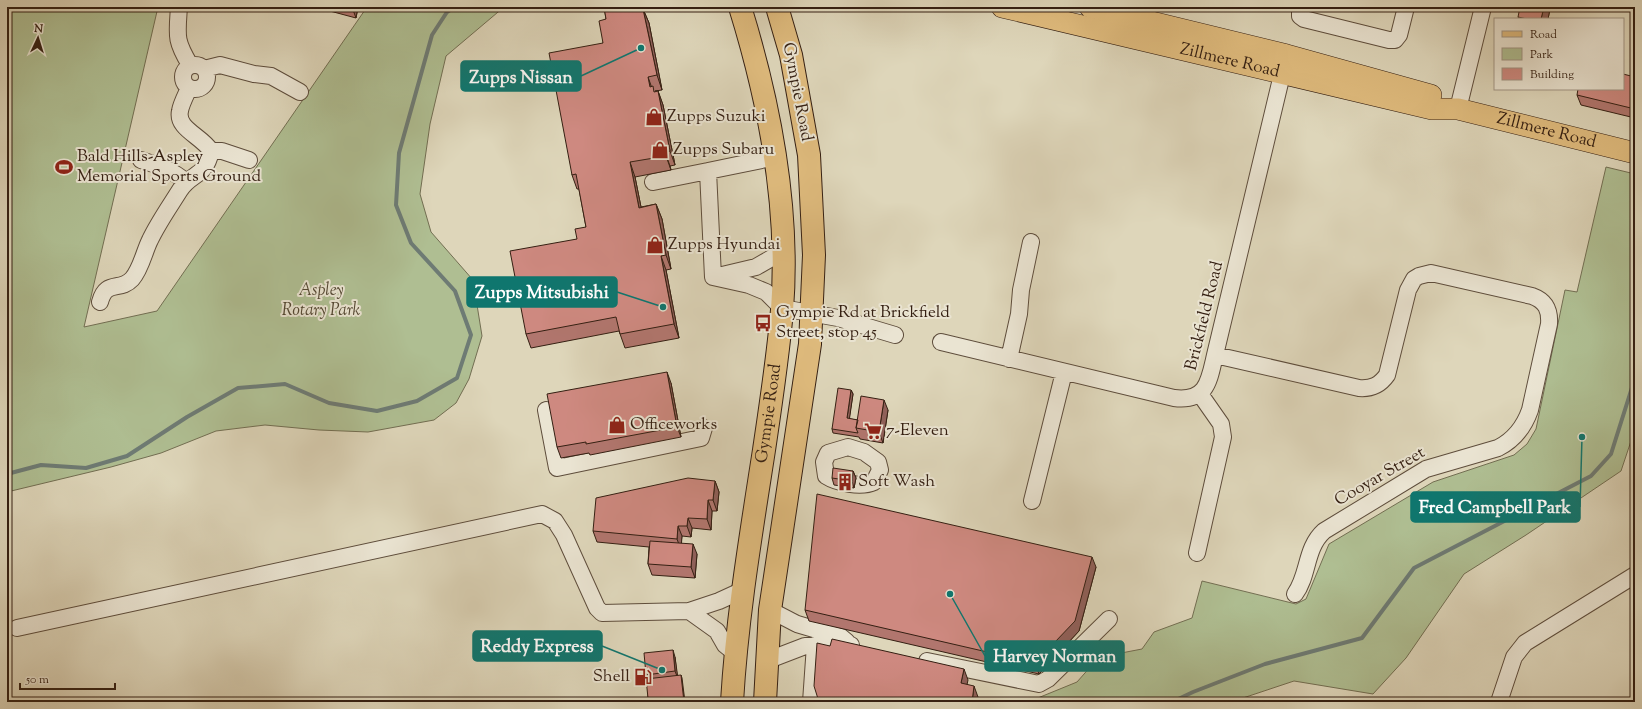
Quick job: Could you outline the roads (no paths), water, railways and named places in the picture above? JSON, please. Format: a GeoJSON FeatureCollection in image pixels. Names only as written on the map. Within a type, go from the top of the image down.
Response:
{"type":"FeatureCollection","features":[{"type":"Feature","properties":{"kind":"highway","name":"Gympie Road"},"geometry":{"type":"LineString","coordinates":[[732,702],[735,653],[775,373],[782,308],[781,208],[776,157],[762,86],[740,7]]}},
{"type":"Feature","properties":{"kind":"highway","name":"Gympie Road"},"geometry":{"type":"LineString","coordinates":[[765,702],[766,661],[770,610],[807,364],[812,315],[814,233],[810,156],[782,11]]}},
{"type":"Feature","properties":{"kind":"main road","name":"Zillmere Road"},"geometry":{"type":"LineString","coordinates":[[1002,7],[1036,11],[1435,96],[1458,109],[1635,153]]}},
{"type":"Feature","properties":{"kind":"main road","name":"Zillmere Road"},"geometry":{"type":"LineString","coordinates":[[1090,7],[1285,64]]}},
{"type":"Feature","properties":{"kind":"street"},"geometry":{"type":"LineString","coordinates":[[179,7],[177,31],[179,46],[197,67]]}},
{"type":"Feature","properties":{"kind":"street"},"geometry":{"type":"LineString","coordinates":[[1300,7],[1300,16],[1304,19],[1389,40],[1395,40],[1399,34],[1406,7]]}},
{"type":"Feature","properties":{"kind":"street"},"geometry":{"type":"LineString","coordinates":[[1458,109],[1483,7]]}},
{"type":"Feature","properties":{"kind":"street","name":"Brickfield Road"},"geometry":{"type":"LineString","coordinates":[[941,342],[1174,398],[1190,399],[1200,394],[1207,385],[1215,355],[1285,64]]}},
{"type":"Feature","properties":{"kind":"street"},"geometry":{"type":"LineString","coordinates":[[100,302],[102,292],[108,288],[132,279],[138,270],[150,239],[186,182],[198,175],[206,167],[211,151],[206,142],[183,126],[180,120],[180,111],[189,88],[183,82],[182,74],[184,70],[220,65],[254,74],[271,76],[300,92]]}},
{"type":"Feature","properties":{"kind":"street"},"geometry":{"type":"LineString","coordinates":[[211,151],[222,151],[249,160]]}},
{"type":"Feature","properties":{"kind":"street"},"geometry":{"type":"LineString","coordinates":[[653,182],[776,157]]}},
{"type":"Feature","properties":{"kind":"street"},"geometry":{"type":"LineString","coordinates":[[141,160],[164,168],[179,176],[186,182]]}},
{"type":"Feature","properties":{"kind":"street"},"geometry":{"type":"LineString","coordinates":[[708,171],[713,278]]}},
{"type":"Feature","properties":{"kind":"street"},"geometry":{"type":"LineString","coordinates":[[1009,359],[1019,314],[1021,290],[1031,242]]}},
{"type":"Feature","properties":{"kind":"street"},"geometry":{"type":"LineString","coordinates":[[713,278],[756,267],[782,252]]}},
{"type":"Feature","properties":{"kind":"street","name":"Cooyar Street"},"geometry":{"type":"LineString","coordinates":[[1215,355],[1365,389],[1380,384],[1387,375],[1410,283],[1419,276],[1436,273],[1532,296],[1543,301],[1548,310],[1550,324],[1530,410],[1526,421],[1516,436],[1498,448],[1426,469],[1324,531],[1315,541],[1301,584],[1295,594]]}},
{"type":"Feature","properties":{"kind":"street"},"geometry":{"type":"LineString","coordinates":[[713,278],[749,285],[766,292],[782,308],[812,315],[850,321],[895,335]]}},
{"type":"Feature","properties":{"kind":"street"},"geometry":{"type":"LineString","coordinates":[[1032,501],[1064,372]]}},
{"type":"Feature","properties":{"kind":"street"},"geometry":{"type":"LineString","coordinates":[[1197,553],[1223,437],[1221,424],[1200,394]]}},
{"type":"Feature","properties":{"kind":"street"},"geometry":{"type":"LineString","coordinates":[[546,410],[557,468],[701,438],[704,428]]}},
{"type":"Feature","properties":{"kind":"street"},"geometry":{"type":"LineString","coordinates":[[17,628],[542,514],[555,521],[564,535],[597,608],[602,613],[689,611],[719,601],[743,590]]}},
{"type":"Feature","properties":{"kind":"street"},"geometry":{"type":"LineString","coordinates":[[1500,702],[1514,657],[1525,643],[1635,574]]}},
{"type":"Feature","properties":{"kind":"street"},"geometry":{"type":"LineString","coordinates":[[766,661],[805,646],[857,646],[841,637],[797,624],[770,610]]}},
{"type":"Feature","properties":{"kind":"street"},"geometry":{"type":"LineString","coordinates":[[689,611],[717,631],[725,645],[735,653]]}},
{"type":"Feature","properties":{"kind":"street"},"geometry":{"type":"LineString","coordinates":[[915,659],[1038,684],[1048,679],[1109,619]]}},
{"type":"Feature","properties":{"kind":"street"},"geometry":{"type":"LineString","coordinates":[[810,702],[815,645]]}},
{"type":"Feature","properties":{"kind":"waterway"},"geometry":{"type":"LineString","coordinates":[[7,474],[41,465],[86,468],[127,456],[187,417],[238,388],[285,384],[329,403],[377,411],[417,401],[457,378],[471,335],[455,291],[411,243],[396,205],[399,153],[432,35],[447,12],[454,7]]}},
{"type":"Feature","properties":{"kind":"waterway"},"geometry":{"type":"LineString","coordinates":[[1172,702],[1193,692],[1265,664],[1362,638],[1414,568],[1591,476],[1611,454],[1635,378]]}},
{"type":"Feature","properties":{"kind":"place","name":"Zupps Nissan"},"geometry":{"type":"Point","coordinates":[641,48]}},
{"type":"Feature","properties":{"kind":"place","name":"Zupps Suzuki"},"geometry":{"type":"Point","coordinates":[654,117]}},
{"type":"Feature","properties":{"kind":"place","name":"Zupps Subaru"},"geometry":{"type":"Point","coordinates":[660,150]}},
{"type":"Feature","properties":{"kind":"place","name":"Bald Hills-Aspley Memorial Sports Ground"},"geometry":{"type":"Point","coordinates":[64,167]}},
{"type":"Feature","properties":{"kind":"place","name":"Zupps Hyundai"},"geometry":{"type":"Point","coordinates":[655,245]}},
{"type":"Feature","properties":{"kind":"place","name":"Zupps Mitsubishi"},"geometry":{"type":"Point","coordinates":[663,307]}},
{"type":"Feature","properties":{"kind":"place","name":"Gympie Rd at Brickfield Street, stop 45"},"geometry":{"type":"Point","coordinates":[763,323]}},
{"type":"Feature","properties":{"kind":"place","name":"Officeworks"},"geometry":{"type":"Point","coordinates":[617,425]}},
{"type":"Feature","properties":{"kind":"place","name":"7-Eleven"},"geometry":{"type":"Point","coordinates":[873,431]}},
{"type":"Feature","properties":{"kind":"place","name":"Fred Campbell Park"},"geometry":{"type":"Point","coordinates":[1582,437]}},
{"type":"Feature","properties":{"kind":"place","name":"Soft Wash"},"geometry":{"type":"Point","coordinates":[845,482]}},
{"type":"Feature","properties":{"kind":"place","name":"Harvey Norman"},"geometry":{"type":"Point","coordinates":[950,594]}},
{"type":"Feature","properties":{"kind":"place","name":"Reddy Express"},"geometry":{"type":"Point","coordinates":[662,670]}},
{"type":"Feature","properties":{"kind":"place","name":"Shell"},"geometry":{"type":"Point","coordinates":[643,677]}},
{"type":"Feature","properties":{"kind":"park label","name":"Aspley Rotary Park"},"geometry":{"type":"Point","coordinates":[321,301]}}]}
